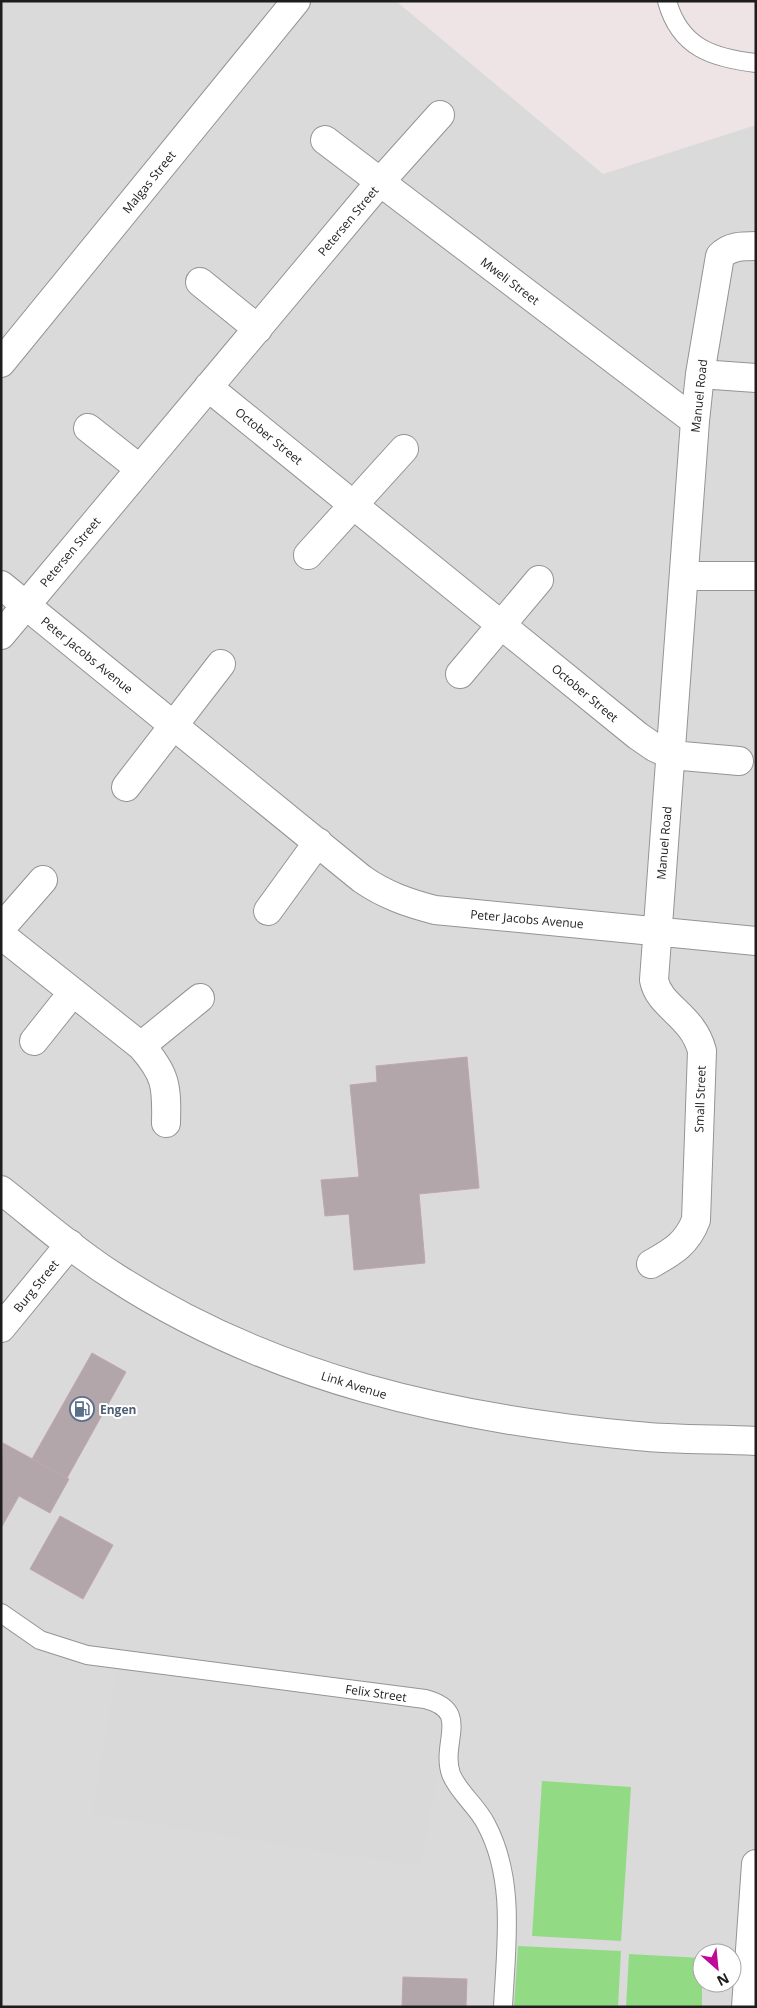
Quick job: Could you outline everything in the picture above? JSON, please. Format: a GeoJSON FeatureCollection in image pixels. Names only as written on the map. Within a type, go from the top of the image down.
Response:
{"type":"FeatureCollection","features":[{"type":"Feature","properties":{"kind":"street","name":"Malgas Street"},"geometry":{"type":"LineString","coordinates":[[1,363],[296,1]]}},
{"type":"Feature","properties":{"kind":"street","name":"Petersen Street"},"geometry":{"type":"LineString","coordinates":[[1,635],[380,182],[440,116]]}},
{"type":"Feature","properties":{"kind":"street","name":"Mweli Street"},"geometry":{"type":"LineString","coordinates":[[324,140],[695,421]]}},
{"type":"Feature","properties":{"kind":"street","name":"Manuel Road"},"geometry":{"type":"LineString","coordinates":[[656,931],[700,374],[720,256],[726,250],[735,247],[756,246]]}},
{"type":"Feature","properties":{"kind":"street"},"geometry":{"type":"LineString","coordinates":[[200,282],[258,328]]}},
{"type":"Feature","properties":{"kind":"street"},"geometry":{"type":"LineString","coordinates":[[700,374],[756,378]]}},
{"type":"Feature","properties":{"kind":"street","name":"October Street"},"geometry":{"type":"LineString","coordinates":[[208,387],[503,624],[622,725],[654,747],[671,755]]}},
{"type":"Feature","properties":{"kind":"street"},"geometry":{"type":"LineString","coordinates":[[88,428],[140,469]]}},
{"type":"Feature","properties":{"kind":"street"},"geometry":{"type":"LineString","coordinates":[[308,555],[404,449]]}},
{"type":"Feature","properties":{"kind":"street"},"geometry":{"type":"LineString","coordinates":[[684,576],[756,576]]}},
{"type":"Feature","properties":{"kind":"street"},"geometry":{"type":"LineString","coordinates":[[460,674],[539,580]]}},
{"type":"Feature","properties":{"kind":"street","name":"Peter Jacobs Avenue"},"geometry":{"type":"LineString","coordinates":[[1,585],[381,892],[404,902],[435,910],[756,941]]}},
{"type":"Feature","properties":{"kind":"street"},"geometry":{"type":"LineString","coordinates":[[126,787],[221,664]]}},
{"type":"Feature","properties":{"kind":"street"},"geometry":{"type":"LineString","coordinates":[[671,755],[739,761]]}},
{"type":"Feature","properties":{"kind":"street"},"geometry":{"type":"LineString","coordinates":[[268,911],[318,842]]}},
{"type":"Feature","properties":{"kind":"street"},"geometry":{"type":"LineString","coordinates":[[1,928],[43,880]]}},
{"type":"Feature","properties":{"kind":"street","name":"Small Street"},"geometry":{"type":"LineString","coordinates":[[651,1264],[678,1249],[686,1240],[696,1220],[702,1062],[700,1041],[692,1027],[659,995],[656,987],[656,931]]}},
{"type":"Feature","properties":{"kind":"street"},"geometry":{"type":"LineString","coordinates":[[1,935],[141,1046],[158,1066],[167,1096],[166,1123]]}},
{"type":"Feature","properties":{"kind":"street"},"geometry":{"type":"LineString","coordinates":[[34,1041],[73,992]]}},
{"type":"Feature","properties":{"kind":"street"},"geometry":{"type":"LineString","coordinates":[[141,1046],[200,998]]}},
{"type":"Feature","properties":{"kind":"street","name":"Link Avenue"},"geometry":{"type":"LineString","coordinates":[[1,1190],[114,1277],[161,1305],[232,1342],[305,1371],[384,1395],[469,1414],[638,1436],[756,1441]]}},
{"type":"Feature","properties":{"kind":"street","name":"Burg Street"},"geometry":{"type":"LineString","coordinates":[[1,1328],[70,1244]]}},
{"type":"Feature","properties":{"kind":"street"},"geometry":{"type":"LineString","coordinates":[[746,2007],[756,1864]]}},
{"type":"Feature","properties":{"kind":"lane"},"geometry":{"type":"LineString","coordinates":[[667,1],[677,25],[698,48],[732,60],[756,63]]}},
{"type":"Feature","properties":{"kind":"lane","name":"Felix Street"},"geometry":{"type":"LineString","coordinates":[[1,1613],[40,1640],[87,1655],[425,1700],[442,1706],[451,1716],[452,1723],[447,1759],[452,1776],[486,1823],[501,1861],[506,1885],[507,1920],[503,2007]]}},
{"type":"Feature","properties":{"kind":"shaded area"},"geometry":{"type":"Polygon","coordinates":[[[1,1],[396,1],[603,174],[756,125],[756,2007],[1,2007],[1,1]]]}},
{"type":"Feature","properties":{"kind":"shaded area"},"geometry":{"type":"Polygon","coordinates":[[[118,1663],[447,1716],[421,1867],[92,1814],[118,1663]]]}},
{"type":"Feature","properties":{"kind":"green space"},"geometry":{"type":"Polygon","coordinates":[[[542,1781],[631,1787],[621,1941],[532,1936],[542,1781]]]}},
{"type":"Feature","properties":{"kind":"green space"},"geometry":{"type":"Polygon","coordinates":[[[518,1946],[621,1951],[618,2007],[514,2007],[518,1946]]]}},
{"type":"Feature","properties":{"kind":"green space"},"geometry":{"type":"Polygon","coordinates":[[[629,1954],[692,1957],[692,1993],[702,1993],[702,2007],[626,2007],[629,1954]]]}},
{"type":"Feature","properties":{"kind":"building"},"geometry":{"type":"Polygon","coordinates":[[[467,1057],[479,1188],[419,1194],[425,1263],[354,1270],[349,1214],[325,1216],[321,1180],[359,1177],[350,1085],[377,1082],[376,1066],[467,1057]]]}},
{"type":"Feature","properties":{"kind":"building"},"geometry":{"type":"Polygon","coordinates":[[[92,1353],[126,1372],[67,1478],[32,1459],[92,1353]]]}},
{"type":"Feature","properties":{"kind":"building"},"geometry":{"type":"Polygon","coordinates":[[[3,1443],[69,1479],[50,1513],[19,1496],[1,1528],[3,1443]]]}},
{"type":"Feature","properties":{"kind":"building"},"geometry":{"type":"Polygon","coordinates":[[[60,1516],[113,1545],[83,1599],[30,1569],[60,1516]]]}},
{"type":"Feature","properties":{"kind":"building"},"geometry":{"type":"Polygon","coordinates":[[[403,1977],[467,1979],[466,2007],[402,2007],[403,1977]]]}},
{"type":"Feature","properties":{"kind":"place","name":"Engen"},"geometry":{"type":"Point","coordinates":[82,1409]}}]}
